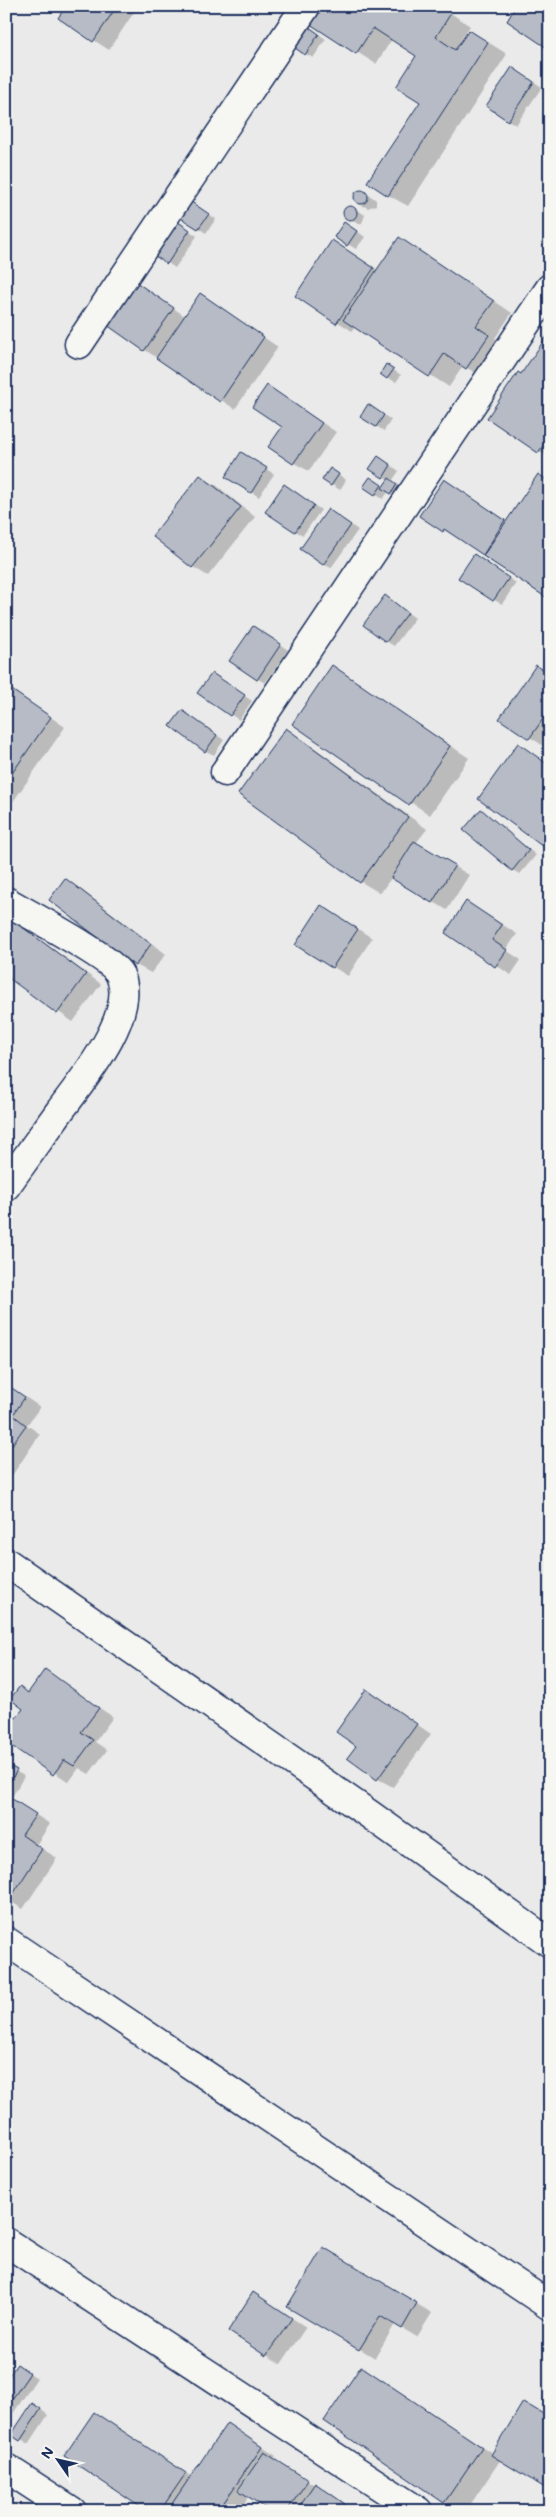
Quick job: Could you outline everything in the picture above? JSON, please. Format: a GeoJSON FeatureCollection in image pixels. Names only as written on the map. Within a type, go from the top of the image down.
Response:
{"type":"FeatureCollection","features":[{"type":"Feature","properties":{"kind":"street"},"geometry":{"type":"LineString","coordinates":[[79,344],[306,6]]}},
{"type":"Feature","properties":{"kind":"street"},"geometry":{"type":"LineString","coordinates":[[225,772],[550,288]]}},
{"type":"Feature","properties":{"kind":"street"},"geometry":{"type":"LineString","coordinates":[[6,901],[104,959],[120,974],[124,989],[120,1016],[92,1070],[6,1186]]}},
{"type":"Feature","properties":{"kind":"street"},"geometry":{"type":"LineString","coordinates":[[6,1562],[369,1814],[550,1943]]}},
{"type":"Feature","properties":{"kind":"street"},"geometry":{"type":"LineString","coordinates":[[6,1941],[550,2306]]}},
{"type":"Feature","properties":{"kind":"street"},"geometry":{"type":"LineString","coordinates":[[6,2242],[418,2511]]}},
{"type":"Feature","properties":{"kind":"street"},"geometry":{"type":"LineString","coordinates":[[6,2468],[72,2511]]}},
{"type":"Feature","properties":{"kind":"building"},"geometry":{"type":"Polygon","coordinates":[[[66,6],[117,6],[93,42],[58,18],[66,6]]]}},
{"type":"Feature","properties":{"kind":"building"},"geometry":{"type":"Polygon","coordinates":[[[317,6],[440,6],[451,13],[436,37],[455,50],[469,30],[488,42],[388,196],[367,182],[420,102],[396,87],[416,56],[373,28],[356,54],[307,22],[317,6]]]}},
{"type":"Feature","properties":{"kind":"building"},"geometry":{"type":"Polygon","coordinates":[[[516,6],[550,6],[550,43],[547,48],[507,21],[516,6]]]}},
{"type":"Feature","properties":{"kind":"building"},"geometry":{"type":"Polygon","coordinates":[[[302,22],[319,34],[305,55],[288,43],[302,22]]]}},
{"type":"Feature","properties":{"kind":"building"},"geometry":{"type":"Polygon","coordinates":[[[512,67],[534,82],[508,121],[486,106],[512,67]]]}},
{"type":"Feature","properties":{"kind":"building"},"geometry":{"type":"Polygon","coordinates":[[[361,190],[366,192],[368,197],[366,202],[361,204],[356,202],[354,197],[356,192],[361,190]]]}},
{"type":"Feature","properties":{"kind":"building"},"geometry":{"type":"Polygon","coordinates":[[[184,197],[209,214],[198,229],[173,213],[184,197]]]}},
{"type":"Feature","properties":{"kind":"building"},"geometry":{"type":"Polygon","coordinates":[[[347,206],[353,206],[357,213],[353,220],[347,220],[343,216],[343,210],[347,206]]]}},
{"type":"Feature","properties":{"kind":"building"},"geometry":{"type":"Polygon","coordinates":[[[168,215],[190,230],[167,264],[145,249],[168,215]]]}},
{"type":"Feature","properties":{"kind":"building"},"geometry":{"type":"Polygon","coordinates":[[[344,222],[357,231],[347,246],[334,237],[344,222]]]}},
{"type":"Feature","properties":{"kind":"building"},"geometry":{"type":"Polygon","coordinates":[[[399,237],[494,301],[476,326],[489,335],[466,369],[444,354],[429,377],[343,320],[399,237]]]}},
{"type":"Feature","properties":{"kind":"building"},"geometry":{"type":"Polygon","coordinates":[[[332,240],[374,268],[336,324],[295,296],[332,240]]]}},
{"type":"Feature","properties":{"kind":"building"},"geometry":{"type":"Polygon","coordinates":[[[130,278],[174,308],[144,351],[100,320],[130,278]]]}},
{"type":"Feature","properties":{"kind":"building"},"geometry":{"type":"Polygon","coordinates":[[[200,293],[264,337],[220,402],[156,358],[200,293]]]}},
{"type":"Feature","properties":{"kind":"building"},"geometry":{"type":"Polygon","coordinates":[[[547,336],[550,338],[550,435],[538,453],[487,418],[518,372],[521,374],[547,336]]]}},
{"type":"Feature","properties":{"kind":"building"},"geometry":{"type":"Polygon","coordinates":[[[386,364],[394,369],[387,379],[380,374],[386,364]]]}},
{"type":"Feature","properties":{"kind":"building"},"geometry":{"type":"Polygon","coordinates":[[[267,385],[322,423],[293,464],[268,447],[282,427],[252,407],[267,385]]]}},
{"type":"Feature","properties":{"kind":"building"},"geometry":{"type":"Polygon","coordinates":[[[368,404],[384,415],[376,427],[360,417],[368,404]]]}},
{"type":"Feature","properties":{"kind":"building"},"geometry":{"type":"Polygon","coordinates":[[[241,452],[267,468],[251,493],[225,477],[241,452]]]}},
{"type":"Feature","properties":{"kind":"building"},"geometry":{"type":"Polygon","coordinates":[[[378,456],[391,465],[383,478],[369,469],[378,456]]]}},
{"type":"Feature","properties":{"kind":"building"},"geometry":{"type":"Polygon","coordinates":[[[330,468],[339,474],[331,486],[322,480],[330,468]]]}},
{"type":"Feature","properties":{"kind":"building"},"geometry":{"type":"Polygon","coordinates":[[[538,474],[550,482],[550,600],[483,556],[538,474]]]}},
{"type":"Feature","properties":{"kind":"building"},"geometry":{"type":"Polygon","coordinates":[[[200,475],[241,507],[192,568],[152,536],[200,475]]]}},
{"type":"Feature","properties":{"kind":"building"},"geometry":{"type":"Polygon","coordinates":[[[370,477],[382,485],[375,495],[363,487],[370,477]]]}},
{"type":"Feature","properties":{"kind":"building"},"geometry":{"type":"Polygon","coordinates":[[[389,478],[397,484],[391,494],[382,488],[389,478]]]}},
{"type":"Feature","properties":{"kind":"building"},"geometry":{"type":"Polygon","coordinates":[[[444,479],[505,520],[483,555],[444,529],[443,532],[419,516],[444,479]]]}},
{"type":"Feature","properties":{"kind":"building"},"geometry":{"type":"Polygon","coordinates":[[[284,484],[314,505],[295,532],[265,512],[284,484]]]}},
{"type":"Feature","properties":{"kind":"building"},"geometry":{"type":"Polygon","coordinates":[[[328,509],[351,525],[323,565],[300,549],[328,509]]]}},
{"type":"Feature","properties":{"kind":"building"},"geometry":{"type":"Polygon","coordinates":[[[474,554],[509,578],[493,601],[458,578],[474,554]]]}},
{"type":"Feature","properties":{"kind":"building"},"geometry":{"type":"Polygon","coordinates":[[[385,595],[408,613],[386,642],[363,625],[385,595]]]}},
{"type":"Feature","properties":{"kind":"building"},"geometry":{"type":"Polygon","coordinates":[[[253,626],[281,644],[257,680],[229,661],[253,626]]]}},
{"type":"Feature","properties":{"kind":"building"},"geometry":{"type":"Polygon","coordinates":[[[332,665],[450,746],[409,805],[292,724],[332,665]]]}},
{"type":"Feature","properties":{"kind":"building"},"geometry":{"type":"Polygon","coordinates":[[[536,665],[550,674],[550,709],[529,739],[499,719],[536,665]]]}},
{"type":"Feature","properties":{"kind":"building"},"geometry":{"type":"Polygon","coordinates":[[[212,673],[245,695],[230,716],[197,693],[212,673]]]}},
{"type":"Feature","properties":{"kind":"building"},"geometry":{"type":"Polygon","coordinates":[[[6,686],[51,717],[6,782],[6,686]]]}},
{"type":"Feature","properties":{"kind":"building"},"geometry":{"type":"Polygon","coordinates":[[[182,710],[217,735],[205,752],[170,726],[182,710]]]}},
{"type":"Feature","properties":{"kind":"building"},"geometry":{"type":"Polygon","coordinates":[[[286,728],[408,817],[360,883],[238,794],[286,728]]]}},
{"type":"Feature","properties":{"kind":"building"},"geometry":{"type":"Polygon","coordinates":[[[518,743],[550,766],[550,836],[542,846],[478,799],[518,743]]]}},
{"type":"Feature","properties":{"kind":"building"},"geometry":{"type":"Polygon","coordinates":[[[481,809],[529,850],[512,871],[463,830],[481,809]]]}},
{"type":"Feature","properties":{"kind":"building"},"geometry":{"type":"Polygon","coordinates":[[[414,841],[455,865],[432,903],[391,878],[414,841]]]}},
{"type":"Feature","properties":{"kind":"building"},"geometry":{"type":"Polygon","coordinates":[[[65,878],[151,944],[135,966],[49,900],[65,878]]]}},
{"type":"Feature","properties":{"kind":"building"},"geometry":{"type":"Polygon","coordinates":[[[466,901],[502,925],[492,940],[507,950],[495,967],[445,933],[466,901]]]}},
{"type":"Feature","properties":{"kind":"building"},"geometry":{"type":"Polygon","coordinates":[[[321,905],[358,929],[332,968],[295,945],[321,905]]]}},
{"type":"Feature","properties":{"kind":"building"},"geometry":{"type":"Polygon","coordinates":[[[6,915],[86,974],[57,1014],[6,976],[6,915]]]}},
{"type":"Feature","properties":{"kind":"building"},"geometry":{"type":"Polygon","coordinates":[[[6,1384],[25,1397],[13,1415],[26,1425],[6,1453],[6,1384]]]}},
{"type":"Feature","properties":{"kind":"building"},"geometry":{"type":"Polygon","coordinates":[[[45,1669],[99,1708],[81,1732],[93,1740],[74,1766],[64,1760],[53,1775],[6,1742],[6,1711],[16,1718],[23,1709],[10,1699],[20,1686],[28,1693],[45,1669]]]}},
{"type":"Feature","properties":{"kind":"building"},"geometry":{"type":"Polygon","coordinates":[[[366,1689],[417,1724],[377,1780],[347,1758],[356,1746],[336,1732],[366,1689]]]}},
{"type":"Feature","properties":{"kind":"building"},"geometry":{"type":"Polygon","coordinates":[[[6,1764],[17,1770],[6,1789],[6,1764]]]}},
{"type":"Feature","properties":{"kind":"building"},"geometry":{"type":"Polygon","coordinates":[[[6,1795],[36,1814],[22,1835],[42,1849],[8,1902],[6,1795]]]}},
{"type":"Feature","properties":{"kind":"building"},"geometry":{"type":"Polygon","coordinates":[[[323,2247],[417,2303],[402,2329],[380,2316],[359,2350],[287,2307],[323,2247]]]}},
{"type":"Feature","properties":{"kind":"building"},"geometry":{"type":"Polygon","coordinates":[[[253,2292],[292,2318],[266,2356],[228,2331],[253,2292]]]}},
{"type":"Feature","properties":{"kind":"building"},"geometry":{"type":"Polygon","coordinates":[[[17,2364],[30,2373],[6,2408],[6,2380],[17,2364]]]}},
{"type":"Feature","properties":{"kind":"building"},"geometry":{"type":"Polygon","coordinates":[[[361,2366],[482,2447],[444,2503],[324,2421],[361,2366]]]}},
{"type":"Feature","properties":{"kind":"building"},"geometry":{"type":"Polygon","coordinates":[[[523,2402],[550,2418],[550,2491],[491,2455],[523,2402]]]}},
{"type":"Feature","properties":{"kind":"building"},"geometry":{"type":"Polygon","coordinates":[[[32,2403],[41,2409],[20,2441],[11,2435],[32,2403]]]}},
{"type":"Feature","properties":{"kind":"building"},"geometry":{"type":"Polygon","coordinates":[[[94,2412],[186,2473],[160,2511],[146,2511],[64,2456],[94,2412]]]}},
{"type":"Feature","properties":{"kind":"building"},"geometry":{"type":"Polygon","coordinates":[[[227,2423],[262,2447],[218,2511],[167,2511],[227,2423]]]}},
{"type":"Feature","properties":{"kind":"building"},"geometry":{"type":"Polygon","coordinates":[[[264,2452],[308,2480],[287,2511],[270,2511],[238,2490],[264,2452]]]}},
{"type":"Feature","properties":{"kind":"building"},"geometry":{"type":"Polygon","coordinates":[[[315,2483],[345,2504],[340,2511],[296,2511],[315,2483]]]}}]}
